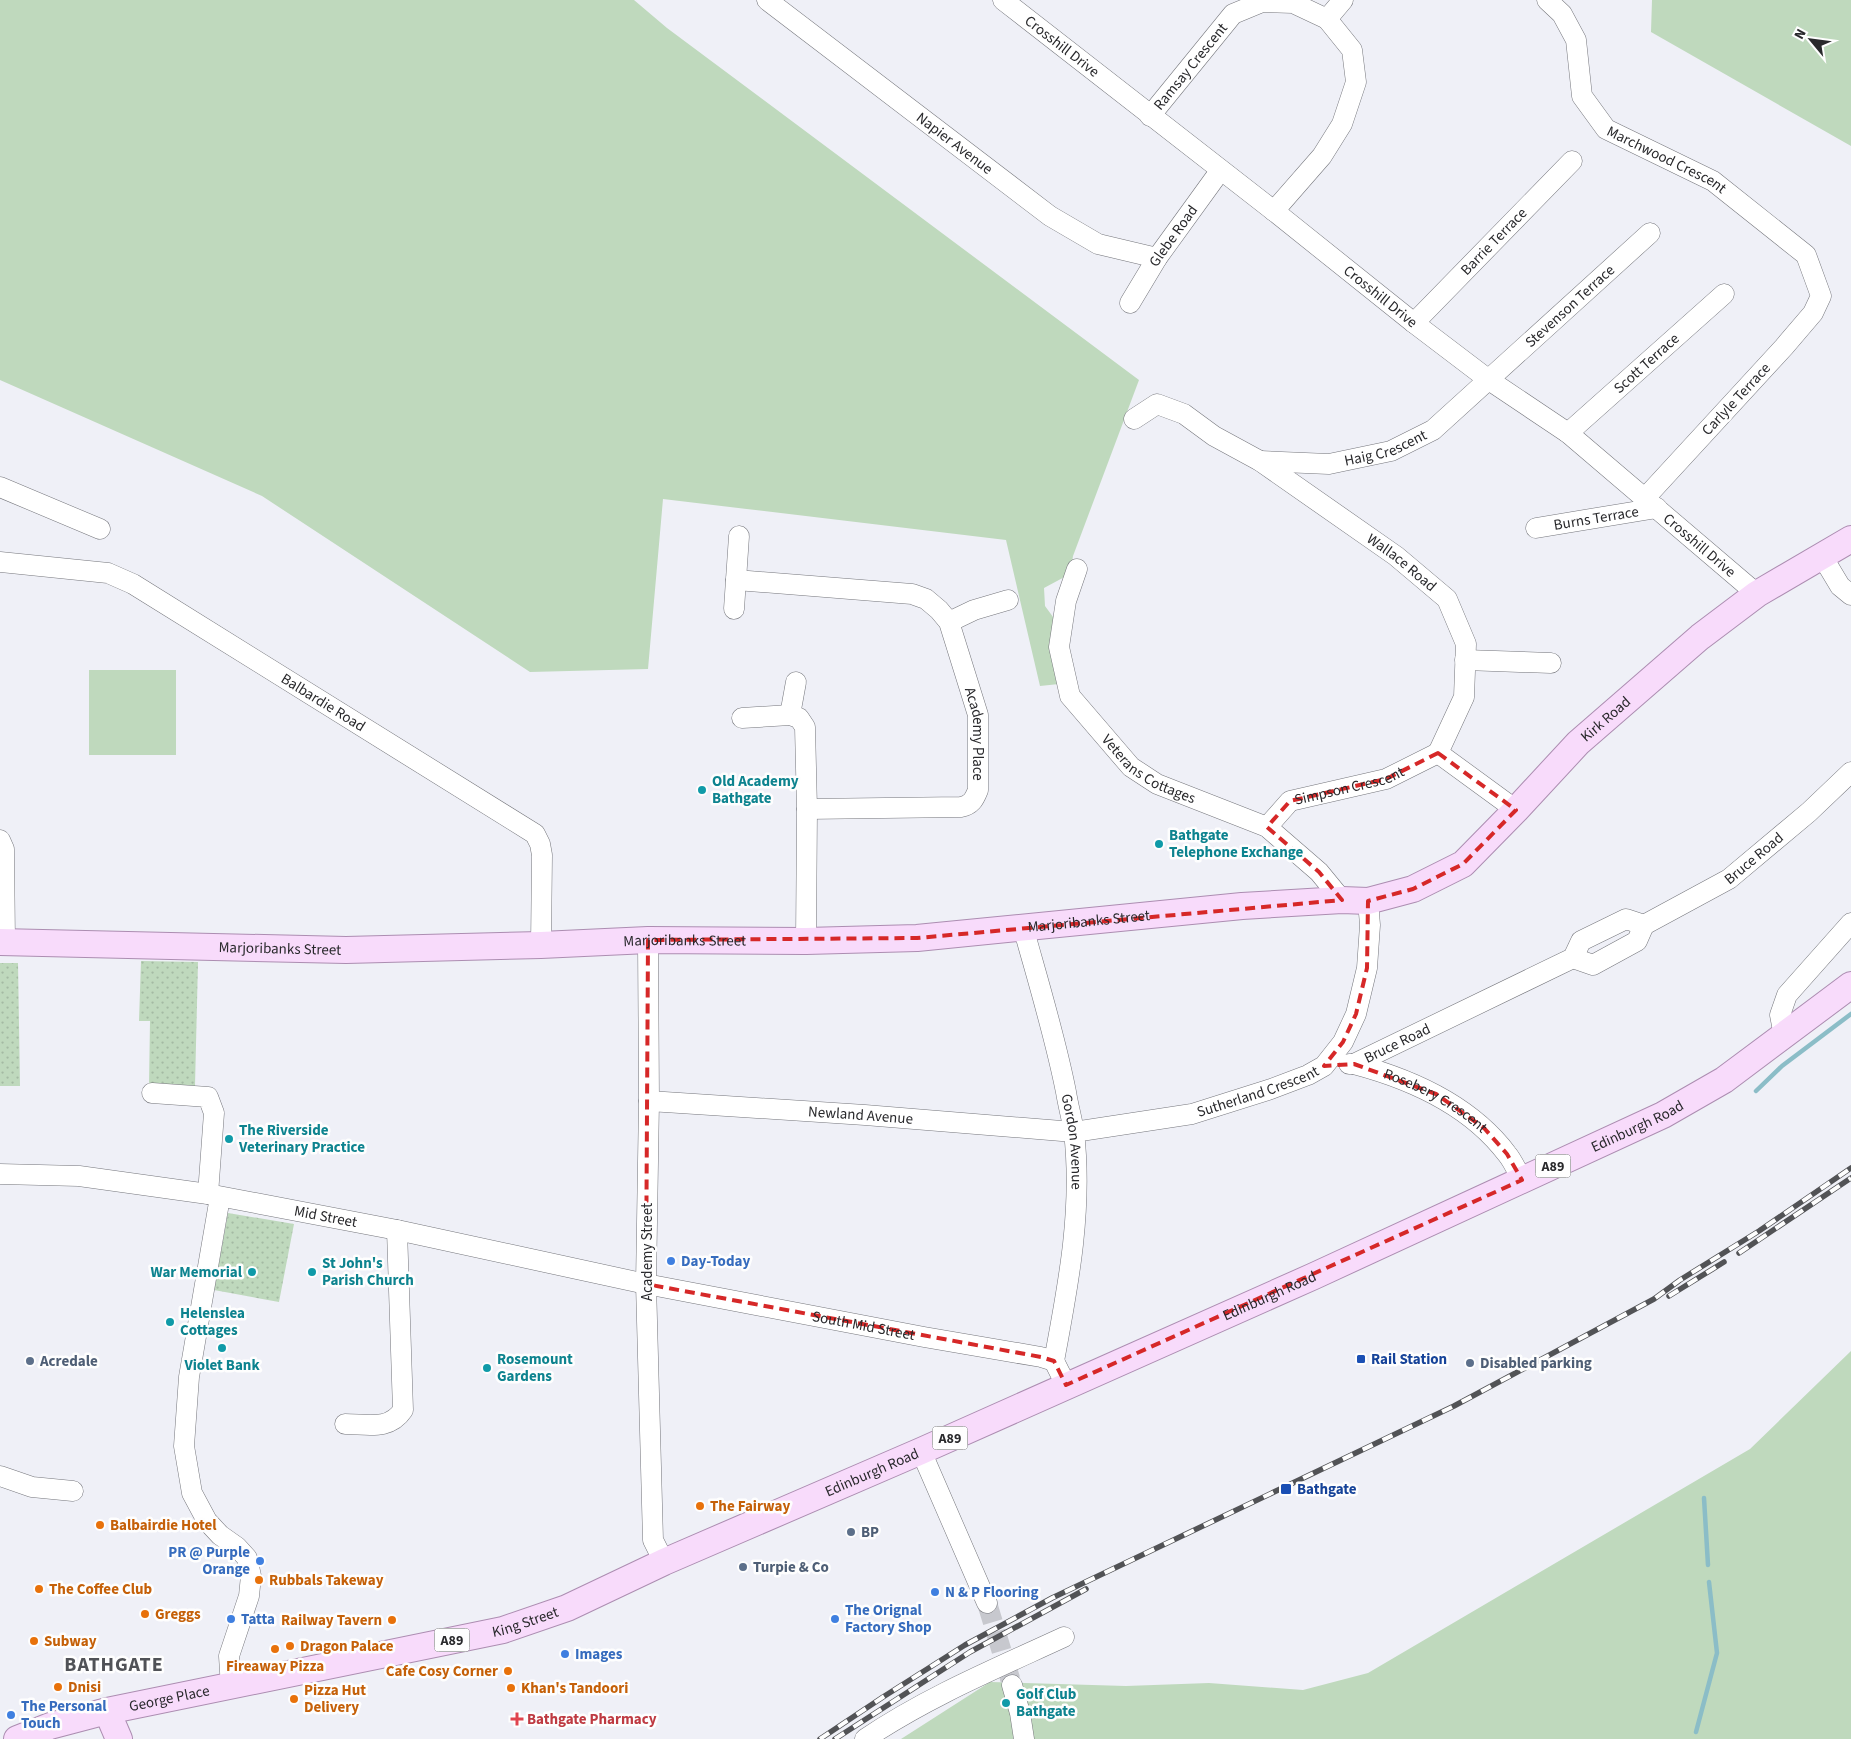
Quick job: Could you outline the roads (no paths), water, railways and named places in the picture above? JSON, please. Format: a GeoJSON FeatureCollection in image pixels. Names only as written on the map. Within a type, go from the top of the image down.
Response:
{"type":"FeatureCollection","features":[{"type":"Feature","properties":{"kind":"main road","name":"Kirk Road"},"geometry":{"type":"LineString","coordinates":[[1368,901],[1412,889],[1463,864],[1578,743],[1700,637],[1757,594],[1851,539]]}},
{"type":"Feature","properties":{"kind":"main road","name":"Marjoribanks Street"},"geometry":{"type":"LineString","coordinates":[[3,942],[346,950],[648,940],[806,941],[917,938],[1242,906],[1342,900],[1368,901]]}},
{"type":"Feature","properties":{"kind":"main road","name":"Edinburgh Road"},"geometry":{"type":"LineString","coordinates":[[664,1562],[920,1451],[1314,1276],[1663,1115],[1724,1080],[1851,985]]}},
{"type":"Feature","properties":{"kind":"main road","name":"King Street"},"geometry":{"type":"LineString","coordinates":[[231,1687],[503,1630],[568,1608],[664,1562]]}},
{"type":"Feature","properties":{"kind":"main road","name":"George Place"},"geometry":{"type":"LineString","coordinates":[[107,1711],[231,1687]]}},
{"type":"Feature","properties":{"kind":"main road","name":"A89"},"geometry":{"type":"LineString","coordinates":[[17,1739],[50,1726],[107,1711]]}},
{"type":"Feature","properties":{"kind":"main road"},"geometry":{"type":"LineString","coordinates":[[107,1711],[119,1739]]}},
{"type":"Feature","properties":{"kind":"street","name":"Napier Avenue"},"geometry":{"type":"LineString","coordinates":[[767,0],[1050,216],[1098,244],[1157,258]]}},
{"type":"Feature","properties":{"kind":"street","name":"Crosshill Drive"},"geometry":{"type":"LineString","coordinates":[[1003,0],[1220,171],[1274,211],[1414,323],[1489,380],[1568,433],[1757,594]]}},
{"type":"Feature","properties":{"kind":"street"},"geometry":{"type":"LineString","coordinates":[[1326,20],[1343,0]]}},
{"type":"Feature","properties":{"kind":"street","name":"Marchwood Crescent"},"geometry":{"type":"LineString","coordinates":[[1547,0],[1562,14],[1576,40],[1582,96],[1606,129],[1713,181],[1806,255],[1821,296]]}},
{"type":"Feature","properties":{"kind":"street","name":"Ramsay Crescent"},"geometry":{"type":"LineString","coordinates":[[1150,116],[1233,14],[1262,2],[1294,3],[1326,20],[1352,50],[1356,82],[1342,124],[1322,156],[1274,211]]}},
{"type":"Feature","properties":{"kind":"street","name":"Barrie Terrace"},"geometry":{"type":"LineString","coordinates":[[1414,323],[1572,160]]}},
{"type":"Feature","properties":{"kind":"street","name":"Glebe Road"},"geometry":{"type":"LineString","coordinates":[[1130,303],[1157,258],[1220,171]]}},
{"type":"Feature","properties":{"kind":"street","name":"Stevenson Terrace"},"geometry":{"type":"LineString","coordinates":[[1489,380],[1650,233]]}},
{"type":"Feature","properties":{"kind":"street","name":"Scott Terrace"},"geometry":{"type":"LineString","coordinates":[[1568,433],[1724,294]]}},
{"type":"Feature","properties":{"kind":"street","name":"Carlyle Terrace"},"geometry":{"type":"LineString","coordinates":[[1651,503],[1813,313],[1821,296]]}},
{"type":"Feature","properties":{"kind":"street","name":"Haig Crescent"},"geometry":{"type":"LineString","coordinates":[[1260,461],[1329,464],[1391,451],[1433,430],[1489,380]]}},
{"type":"Feature","properties":{"kind":"street","name":"Wallace Road"},"geometry":{"type":"LineString","coordinates":[[1134,419],[1157,404],[1184,414],[1214,436],[1260,461],[1396,556],[1447,599],[1466,644],[1464,697],[1438,753]]}},
{"type":"Feature","properties":{"kind":"street"},"geometry":{"type":"LineString","coordinates":[[0,487],[100,529]]}},
{"type":"Feature","properties":{"kind":"street","name":"Burns Terrace"},"geometry":{"type":"LineString","coordinates":[[1536,528],[1651,503]]}},
{"type":"Feature","properties":{"kind":"street"},"geometry":{"type":"LineString","coordinates":[[734,609],[739,536]]}},
{"type":"Feature","properties":{"kind":"street"},"geometry":{"type":"LineString","coordinates":[[1822,556],[1840,586],[1851,595]]}},
{"type":"Feature","properties":{"kind":"street","name":"Balbardie Road"},"geometry":{"type":"LineString","coordinates":[[0,562],[108,573],[133,584],[534,834],[540,844],[542,855],[541,945]]}},
{"type":"Feature","properties":{"kind":"street","name":"Veterans Cottages"},"geometry":{"type":"LineString","coordinates":[[1077,569],[1075,580],[1066,601],[1059,647],[1070,696],[1131,767],[1157,784],[1267,827],[1319,872],[1342,900]]}},
{"type":"Feature","properties":{"kind":"street","name":"Academy Place"},"geometry":{"type":"LineString","coordinates":[[736,580],[912,594],[926,599],[949,622],[978,715],[978,790],[975,798],[968,805],[961,807],[807,809]]}},
{"type":"Feature","properties":{"kind":"street"},"geometry":{"type":"LineString","coordinates":[[949,622],[974,610],[1008,600]]}},
{"type":"Feature","properties":{"kind":"street"},"geometry":{"type":"LineString","coordinates":[[1465,660],[1551,663]]}},
{"type":"Feature","properties":{"kind":"street"},"geometry":{"type":"LineString","coordinates":[[790,714],[796,682]]}},
{"type":"Feature","properties":{"kind":"street"},"geometry":{"type":"LineString","coordinates":[[742,718],[790,714],[799,718],[805,727],[807,809],[806,941]]}},
{"type":"Feature","properties":{"kind":"street"},"geometry":{"type":"LineString","coordinates":[[1438,753],[1516,810]]}},
{"type":"Feature","properties":{"kind":"street","name":"Simpson Crescent"},"geometry":{"type":"LineString","coordinates":[[1267,827],[1290,801],[1386,779],[1438,753]]}},
{"type":"Feature","properties":{"kind":"street","name":"Bruce Road"},"geometry":{"type":"LineString","coordinates":[[1573,958],[1593,965],[1636,941],[1644,925],[1729,879],[1809,812],[1851,772]]}},
{"type":"Feature","properties":{"kind":"street"},"geometry":{"type":"LineString","coordinates":[[0,840],[4,849],[3,942]]}},
{"type":"Feature","properties":{"kind":"street","name":"Sutherland Crescent"},"geometry":{"type":"LineString","coordinates":[[1074,1132],[1192,1114],[1308,1075],[1324,1066],[1343,1042],[1356,1014],[1367,968],[1370,925],[1368,901]]}},
{"type":"Feature","properties":{"kind":"street","name":"Bruce Road"},"geometry":{"type":"LineString","coordinates":[[1354,1064],[1573,958],[1581,941],[1626,918],[1644,925]]}},
{"type":"Feature","properties":{"kind":"street"},"geometry":{"type":"LineString","coordinates":[[1784,1036],[1780,1015],[1786,995],[1851,923]]}},
{"type":"Feature","properties":{"kind":"street","name":"Gordon Avenue"},"geometry":{"type":"LineString","coordinates":[[1023,927],[1058,1050],[1074,1132],[1077,1183],[1075,1230],[1070,1278],[1054,1361]]}},
{"type":"Feature","properties":{"kind":"street","name":"Academy Street"},"geometry":{"type":"LineString","coordinates":[[648,940],[649,1101],[646,1284],[653,1540],[664,1562]]}},
{"type":"Feature","properties":{"kind":"street","name":"Rosebery Crescent"},"geometry":{"type":"LineString","coordinates":[[1324,1066],[1354,1064],[1388,1073],[1436,1094],[1484,1128],[1507,1154],[1522,1180]]}},
{"type":"Feature","properties":{"kind":"street"},"geometry":{"type":"LineString","coordinates":[[152,1093],[208,1097],[214,1113],[214,1196],[189,1377],[184,1446],[192,1493],[207,1522],[247,1558],[251,1576],[249,1596],[229,1656],[231,1687]]}},
{"type":"Feature","properties":{"kind":"street","name":"Newland Avenue"},"geometry":{"type":"LineString","coordinates":[[649,1101],[865,1115],[1074,1132]]}},
{"type":"Feature","properties":{"kind":"street","name":"Mid Street"},"geometry":{"type":"LineString","coordinates":[[0,1174],[79,1176],[214,1196],[397,1230],[646,1284]]}},
{"type":"Feature","properties":{"kind":"street"},"geometry":{"type":"LineString","coordinates":[[353,1421],[387,1424],[397,1419],[403,1410],[397,1230]]}},
{"type":"Feature","properties":{"kind":"street","name":"South Mid Street"},"geometry":{"type":"LineString","coordinates":[[646,1284],[1041,1357],[1054,1361]]}},
{"type":"Feature","properties":{"kind":"street"},"geometry":{"type":"LineString","coordinates":[[1054,1361],[1066,1386]]}},
{"type":"Feature","properties":{"kind":"street"},"geometry":{"type":"LineString","coordinates":[[920,1451],[987,1602]]}},
{"type":"Feature","properties":{"kind":"street"},"geometry":{"type":"LineString","coordinates":[[0,1476],[32,1487],[74,1491]]}},
{"type":"Feature","properties":{"kind":"street"},"geometry":{"type":"LineString","coordinates":[[865,1739],[900,1717],[960,1686],[1064,1637]]}},
{"type":"Feature","properties":{"kind":"street"},"geometry":{"type":"LineString","coordinates":[[1012,1685],[1020,1713],[1024,1739]]}},
{"type":"Feature","properties":{"kind":"waterway"},"geometry":{"type":"LineString","coordinates":[[1756,1091],[1782,1066],[1851,1014]]}},
{"type":"Feature","properties":{"kind":"waterway"},"geometry":{"type":"LineString","coordinates":[[1704,1498],[1708,1565]]}},
{"type":"Feature","properties":{"kind":"waterway"},"geometry":{"type":"LineString","coordinates":[[1696,1732],[1717,1653],[1709,1582]]}},
{"type":"Feature","properties":{"kind":"tunnel"},"geometry":{"type":"LineString","coordinates":[[987,1603],[1012,1685]]}},
{"type":"Feature","properties":{"kind":"railway"},"geometry":{"type":"LineString","coordinates":[[820,1739],[965,1645],[1052,1598],[1454,1406],[1654,1299],[1680,1280],[1759,1231],[1851,1168]]}},
{"type":"Feature","properties":{"kind":"railway"},"geometry":{"type":"LineString","coordinates":[[1739,1253],[1851,1178]]}},
{"type":"Feature","properties":{"kind":"railway"},"geometry":{"type":"LineString","coordinates":[[1669,1296],[1724,1262]]}},
{"type":"Feature","properties":{"kind":"railway"},"geometry":{"type":"LineString","coordinates":[[835,1739],[970,1652],[1086,1589]]}},
{"type":"Feature","properties":{"kind":"place","name":"Old Academy Bathgate"},"geometry":{"type":"Point","coordinates":[702,790]}},
{"type":"Feature","properties":{"kind":"place","name":"Bathgate Telephone Exchange"},"geometry":{"type":"Point","coordinates":[1159,844]}},
{"type":"Feature","properties":{"kind":"place","name":"The Riverside Veterinary Practice"},"geometry":{"type":"Point","coordinates":[229,1139]}},
{"type":"Feature","properties":{"kind":"place","name":"Day-Today"},"geometry":{"type":"Point","coordinates":[671,1261]}},
{"type":"Feature","properties":{"kind":"place","name":"War Memorial"},"geometry":{"type":"Point","coordinates":[252,1272]}},
{"type":"Feature","properties":{"kind":"place","name":"St John's Parish Church"},"geometry":{"type":"Point","coordinates":[312,1272]}},
{"type":"Feature","properties":{"kind":"place","name":"Helenslea Cottages"},"geometry":{"type":"Point","coordinates":[170,1322]}},
{"type":"Feature","properties":{"kind":"place","name":"Violet Bank"},"geometry":{"type":"Point","coordinates":[222,1348]}},
{"type":"Feature","properties":{"kind":"place","name":"Rail Station"},"geometry":{"type":"Point","coordinates":[1361,1359]}},
{"type":"Feature","properties":{"kind":"place","name":"Acredale"},"geometry":{"type":"Point","coordinates":[30,1361]}},
{"type":"Feature","properties":{"kind":"place","name":"Disabled parking"},"geometry":{"type":"Point","coordinates":[1470,1363]}},
{"type":"Feature","properties":{"kind":"place","name":"Rosemount Gardens"},"geometry":{"type":"Point","coordinates":[487,1368]}},
{"type":"Feature","properties":{"kind":"place","name":"Bathgate"},"geometry":{"type":"Point","coordinates":[1286,1489]}},
{"type":"Feature","properties":{"kind":"place","name":"The Fairway"},"geometry":{"type":"Point","coordinates":[700,1506]}},
{"type":"Feature","properties":{"kind":"place","name":"Balbairdie Hotel"},"geometry":{"type":"Point","coordinates":[100,1525]}},
{"type":"Feature","properties":{"kind":"place","name":"BP"},"geometry":{"type":"Point","coordinates":[851,1532]}},
{"type":"Feature","properties":{"kind":"place","name":"PR @ Purple Orange"},"geometry":{"type":"Point","coordinates":[260,1561]}},
{"type":"Feature","properties":{"kind":"place","name":"Turpie & Co"},"geometry":{"type":"Point","coordinates":[743,1567]}},
{"type":"Feature","properties":{"kind":"place","name":"Rubbals Takeway"},"geometry":{"type":"Point","coordinates":[259,1580]}},
{"type":"Feature","properties":{"kind":"place","name":"The Coffee Club"},"geometry":{"type":"Point","coordinates":[39,1589]}},
{"type":"Feature","properties":{"kind":"place","name":"N & P Flooring"},"geometry":{"type":"Point","coordinates":[935,1592]}},
{"type":"Feature","properties":{"kind":"place","name":"Greggs"},"geometry":{"type":"Point","coordinates":[145,1614]}},
{"type":"Feature","properties":{"kind":"place","name":"Tatta"},"geometry":{"type":"Point","coordinates":[231,1619]}},
{"type":"Feature","properties":{"kind":"place","name":"The Orignal Factory Shop"},"geometry":{"type":"Point","coordinates":[835,1619]}},
{"type":"Feature","properties":{"kind":"place","name":"Railway Tavern"},"geometry":{"type":"Point","coordinates":[392,1620]}},
{"type":"Feature","properties":{"kind":"place","name":"Subway"},"geometry":{"type":"Point","coordinates":[34,1641]}},
{"type":"Feature","properties":{"kind":"place","name":"Dragon Palace"},"geometry":{"type":"Point","coordinates":[290,1646]}},
{"type":"Feature","properties":{"kind":"place","name":"Fireaway Pizza"},"geometry":{"type":"Point","coordinates":[275,1649]}},
{"type":"Feature","properties":{"kind":"place","name":"Images"},"geometry":{"type":"Point","coordinates":[565,1654]}},
{"type":"Feature","properties":{"kind":"place","name":"Cafe Cosy Corner"},"geometry":{"type":"Point","coordinates":[508,1671]}},
{"type":"Feature","properties":{"kind":"place","name":"Dnisi"},"geometry":{"type":"Point","coordinates":[58,1687]}},
{"type":"Feature","properties":{"kind":"place","name":"Khan's Tandoori"},"geometry":{"type":"Point","coordinates":[511,1688]}},
{"type":"Feature","properties":{"kind":"place","name":"Pizza Hut Delivery"},"geometry":{"type":"Point","coordinates":[294,1699]}},
{"type":"Feature","properties":{"kind":"place","name":"Golf Club Bathgate"},"geometry":{"type":"Point","coordinates":[1006,1703]}},
{"type":"Feature","properties":{"kind":"place","name":"The Personal Touch"},"geometry":{"type":"Point","coordinates":[11,1715]}},
{"type":"Feature","properties":{"kind":"place","name":"Bathgate Pharmacy"},"geometry":{"type":"Point","coordinates":[517,1719]}},
{"type":"Feature","properties":{"kind":"district","name":"BATHGATE"},"geometry":{"type":"Point","coordinates":[114,1664]}}]}
